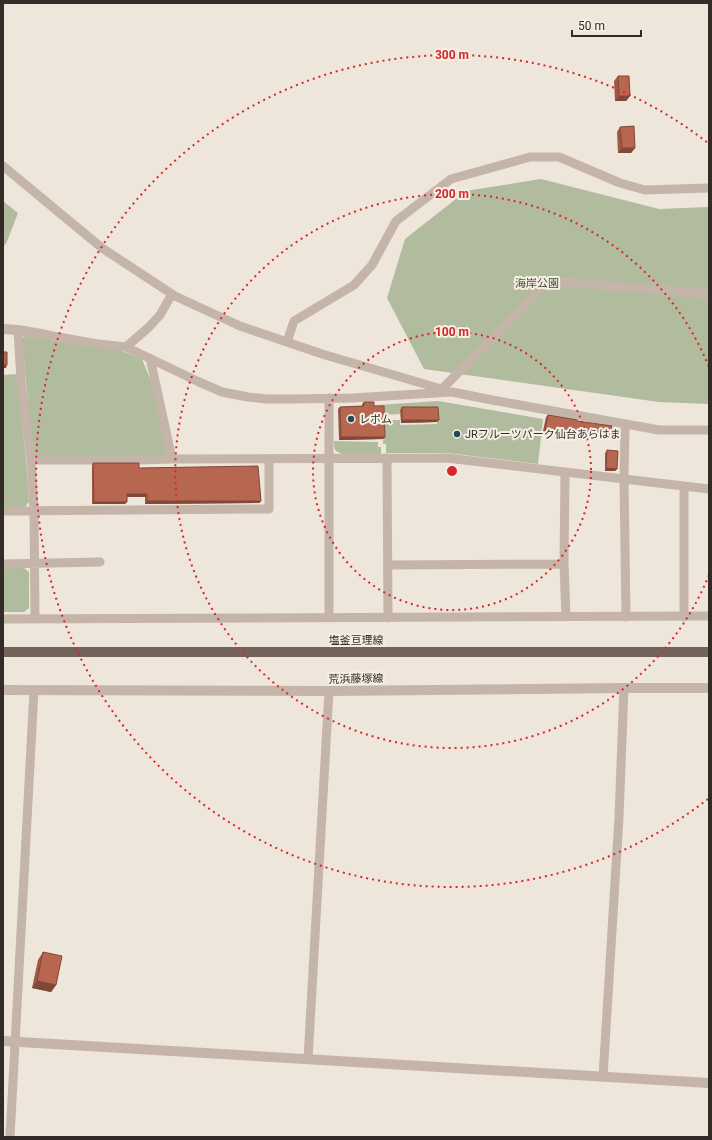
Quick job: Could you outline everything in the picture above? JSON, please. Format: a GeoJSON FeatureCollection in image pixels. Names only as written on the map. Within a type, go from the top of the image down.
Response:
{"type":"FeatureCollection","features":[{"type":"Feature","properties":{"kind":"main road","name":"塩釜亘理線"},"geometry":{"type":"LineString","coordinates":[[3,652],[709,652]]}},
{"type":"Feature","properties":{"kind":"street"},"geometry":{"type":"LineString","coordinates":[[287,342],[294,321],[354,285],[372,264],[396,221],[451,179],[530,157],[559,157],[620,183],[645,190],[709,188]]}},
{"type":"Feature","properties":{"kind":"street"},"geometry":{"type":"LineString","coordinates":[[3,166],[102,248],[172,294],[240,326],[322,354],[452,392],[659,430],[709,430]]}},
{"type":"Feature","properties":{"kind":"street"},"geometry":{"type":"LineString","coordinates":[[442,389],[548,281],[709,294]]}},
{"type":"Feature","properties":{"kind":"street"},"geometry":{"type":"LineString","coordinates":[[126,347],[150,327],[160,315],[172,294]]}},
{"type":"Feature","properties":{"kind":"street"},"geometry":{"type":"LineString","coordinates":[[3,329],[126,347],[222,392],[248,397],[267,399],[352,398],[452,392]]}},
{"type":"Feature","properties":{"kind":"street"},"geometry":{"type":"LineString","coordinates":[[18,330],[21,380],[31,460],[34,510],[35,619]]}},
{"type":"Feature","properties":{"kind":"street"},"geometry":{"type":"LineString","coordinates":[[150,358],[172,459]]}},
{"type":"Feature","properties":{"kind":"street"},"geometry":{"type":"LineString","coordinates":[[329,398],[329,618]]}},
{"type":"Feature","properties":{"kind":"street"},"geometry":{"type":"LineString","coordinates":[[625,424],[624,479],[626,617]]}},
{"type":"Feature","properties":{"kind":"street"},"geometry":{"type":"LineString","coordinates":[[387,458],[388,618]]}},
{"type":"Feature","properties":{"kind":"street"},"geometry":{"type":"LineString","coordinates":[[31,460],[447,458],[709,489]]}},
{"type":"Feature","properties":{"kind":"street"},"geometry":{"type":"LineString","coordinates":[[3,511],[269,509],[269,459]]}},
{"type":"Feature","properties":{"kind":"street"},"geometry":{"type":"LineString","coordinates":[[565,473],[564,564],[566,617]]}},
{"type":"Feature","properties":{"kind":"street"},"geometry":{"type":"LineString","coordinates":[[684,486],[684,617]]}},
{"type":"Feature","properties":{"kind":"street"},"geometry":{"type":"LineString","coordinates":[[3,564],[100,562]]}},
{"type":"Feature","properties":{"kind":"street"},"geometry":{"type":"LineString","coordinates":[[388,565],[564,564]]}},
{"type":"Feature","properties":{"kind":"street"},"geometry":{"type":"LineString","coordinates":[[3,619],[709,616]]}},
{"type":"Feature","properties":{"kind":"street"},"geometry":{"type":"LineString","coordinates":[[603,1077],[619,817],[624,688]]}},
{"type":"Feature","properties":{"kind":"street","name":"荒浜藤塚線"},"geometry":{"type":"LineString","coordinates":[[3,690],[329,691],[709,688]]}},
{"type":"Feature","properties":{"kind":"street"},"geometry":{"type":"LineString","coordinates":[[10,1137],[34,690]]}},
{"type":"Feature","properties":{"kind":"street"},"geometry":{"type":"LineString","coordinates":[[308,1059],[329,691]]}},
{"type":"Feature","properties":{"kind":"street"},"geometry":{"type":"LineString","coordinates":[[3,1042],[709,1083]]}},
{"type":"Feature","properties":{"kind":"green space","name":"海岸公園"},"geometry":{"type":"Polygon","coordinates":[[[541,179],[659,209],[709,207],[709,404],[659,402],[424,369],[387,298],[405,239],[466,191],[541,179]]]}},
{"type":"Feature","properties":{"kind":"green space"},"geometry":{"type":"Polygon","coordinates":[[[3,201],[18,213],[6,244],[3,246],[3,201]]]}},
{"type":"Feature","properties":{"kind":"green space"},"geometry":{"type":"Polygon","coordinates":[[[24,336],[120,350],[142,359],[150,379],[168,453],[164,458],[37,458],[33,454],[22,340],[24,336]]]}},
{"type":"Feature","properties":{"kind":"green space"},"geometry":{"type":"Polygon","coordinates":[[[17,374],[29,502],[24,508],[3,508],[3,375],[17,374]]]}},
{"type":"Feature","properties":{"kind":"green space"},"geometry":{"type":"Polygon","coordinates":[[[438,401],[543,419],[538,464],[447,453],[386,453],[386,444],[383,444],[384,420],[400,420],[400,425],[437,424],[438,408],[400,409],[400,414],[383,415],[377,408],[377,405],[438,401]]]}},
{"type":"Feature","properties":{"kind":"green space"},"geometry":{"type":"Polygon","coordinates":[[[334,441],[378,442],[378,447],[381,447],[381,454],[342,454],[337,452],[335,449],[334,441]]]}},
{"type":"Feature","properties":{"kind":"green space"},"geometry":{"type":"Polygon","coordinates":[[[3,568],[24,568],[29,572],[29,608],[24,612],[3,612],[3,568]]]}},
{"type":"Feature","properties":{"kind":"building"},"geometry":{"type":"Polygon","coordinates":[[[618,76],[629,76],[630,96],[619,96],[618,76]]]}},
{"type":"Feature","properties":{"kind":"building"},"geometry":{"type":"Polygon","coordinates":[[[634,126],[635,148],[622,148],[620,127],[634,126]]]}},
{"type":"Feature","properties":{"kind":"building"},"geometry":{"type":"Polygon","coordinates":[[[3,352],[7,352],[7,365],[3,365],[3,352]]]}},
{"type":"Feature","properties":{"kind":"building"},"geometry":{"type":"Polygon","coordinates":[[[364,402],[374,402],[374,406],[384,406],[385,437],[341,437],[340,407],[364,406],[364,402]]]}},
{"type":"Feature","properties":{"kind":"building"},"geometry":{"type":"Polygon","coordinates":[[[402,407],[438,407],[439,420],[402,420],[402,407]]]}},
{"type":"Feature","properties":{"kind":"building"},"geometry":{"type":"Polygon","coordinates":[[[548,415],[612,426],[610,436],[575,431],[574,434],[545,429],[548,415]]]}},
{"type":"Feature","properties":{"kind":"building"},"geometry":{"type":"Polygon","coordinates":[[[607,450],[618,451],[617,469],[606,468],[607,450]]]}},
{"type":"Feature","properties":{"kind":"building"},"geometry":{"type":"Polygon","coordinates":[[[93,463],[139,463],[139,468],[258,466],[261,501],[147,501],[147,494],[127,494],[127,502],[94,502],[93,463]]]}},
{"type":"Feature","properties":{"kind":"building"},"geometry":{"type":"Polygon","coordinates":[[[43,952],[62,956],[56,985],[37,981],[43,952]]]}},
{"type":"Feature","properties":{"kind":"place","name":"レポム"},"geometry":{"type":"Point","coordinates":[351,419]}},
{"type":"Feature","properties":{"kind":"place","name":"JRフルーツパーク仙台あらはま"},"geometry":{"type":"Point","coordinates":[457,434]}}]}
